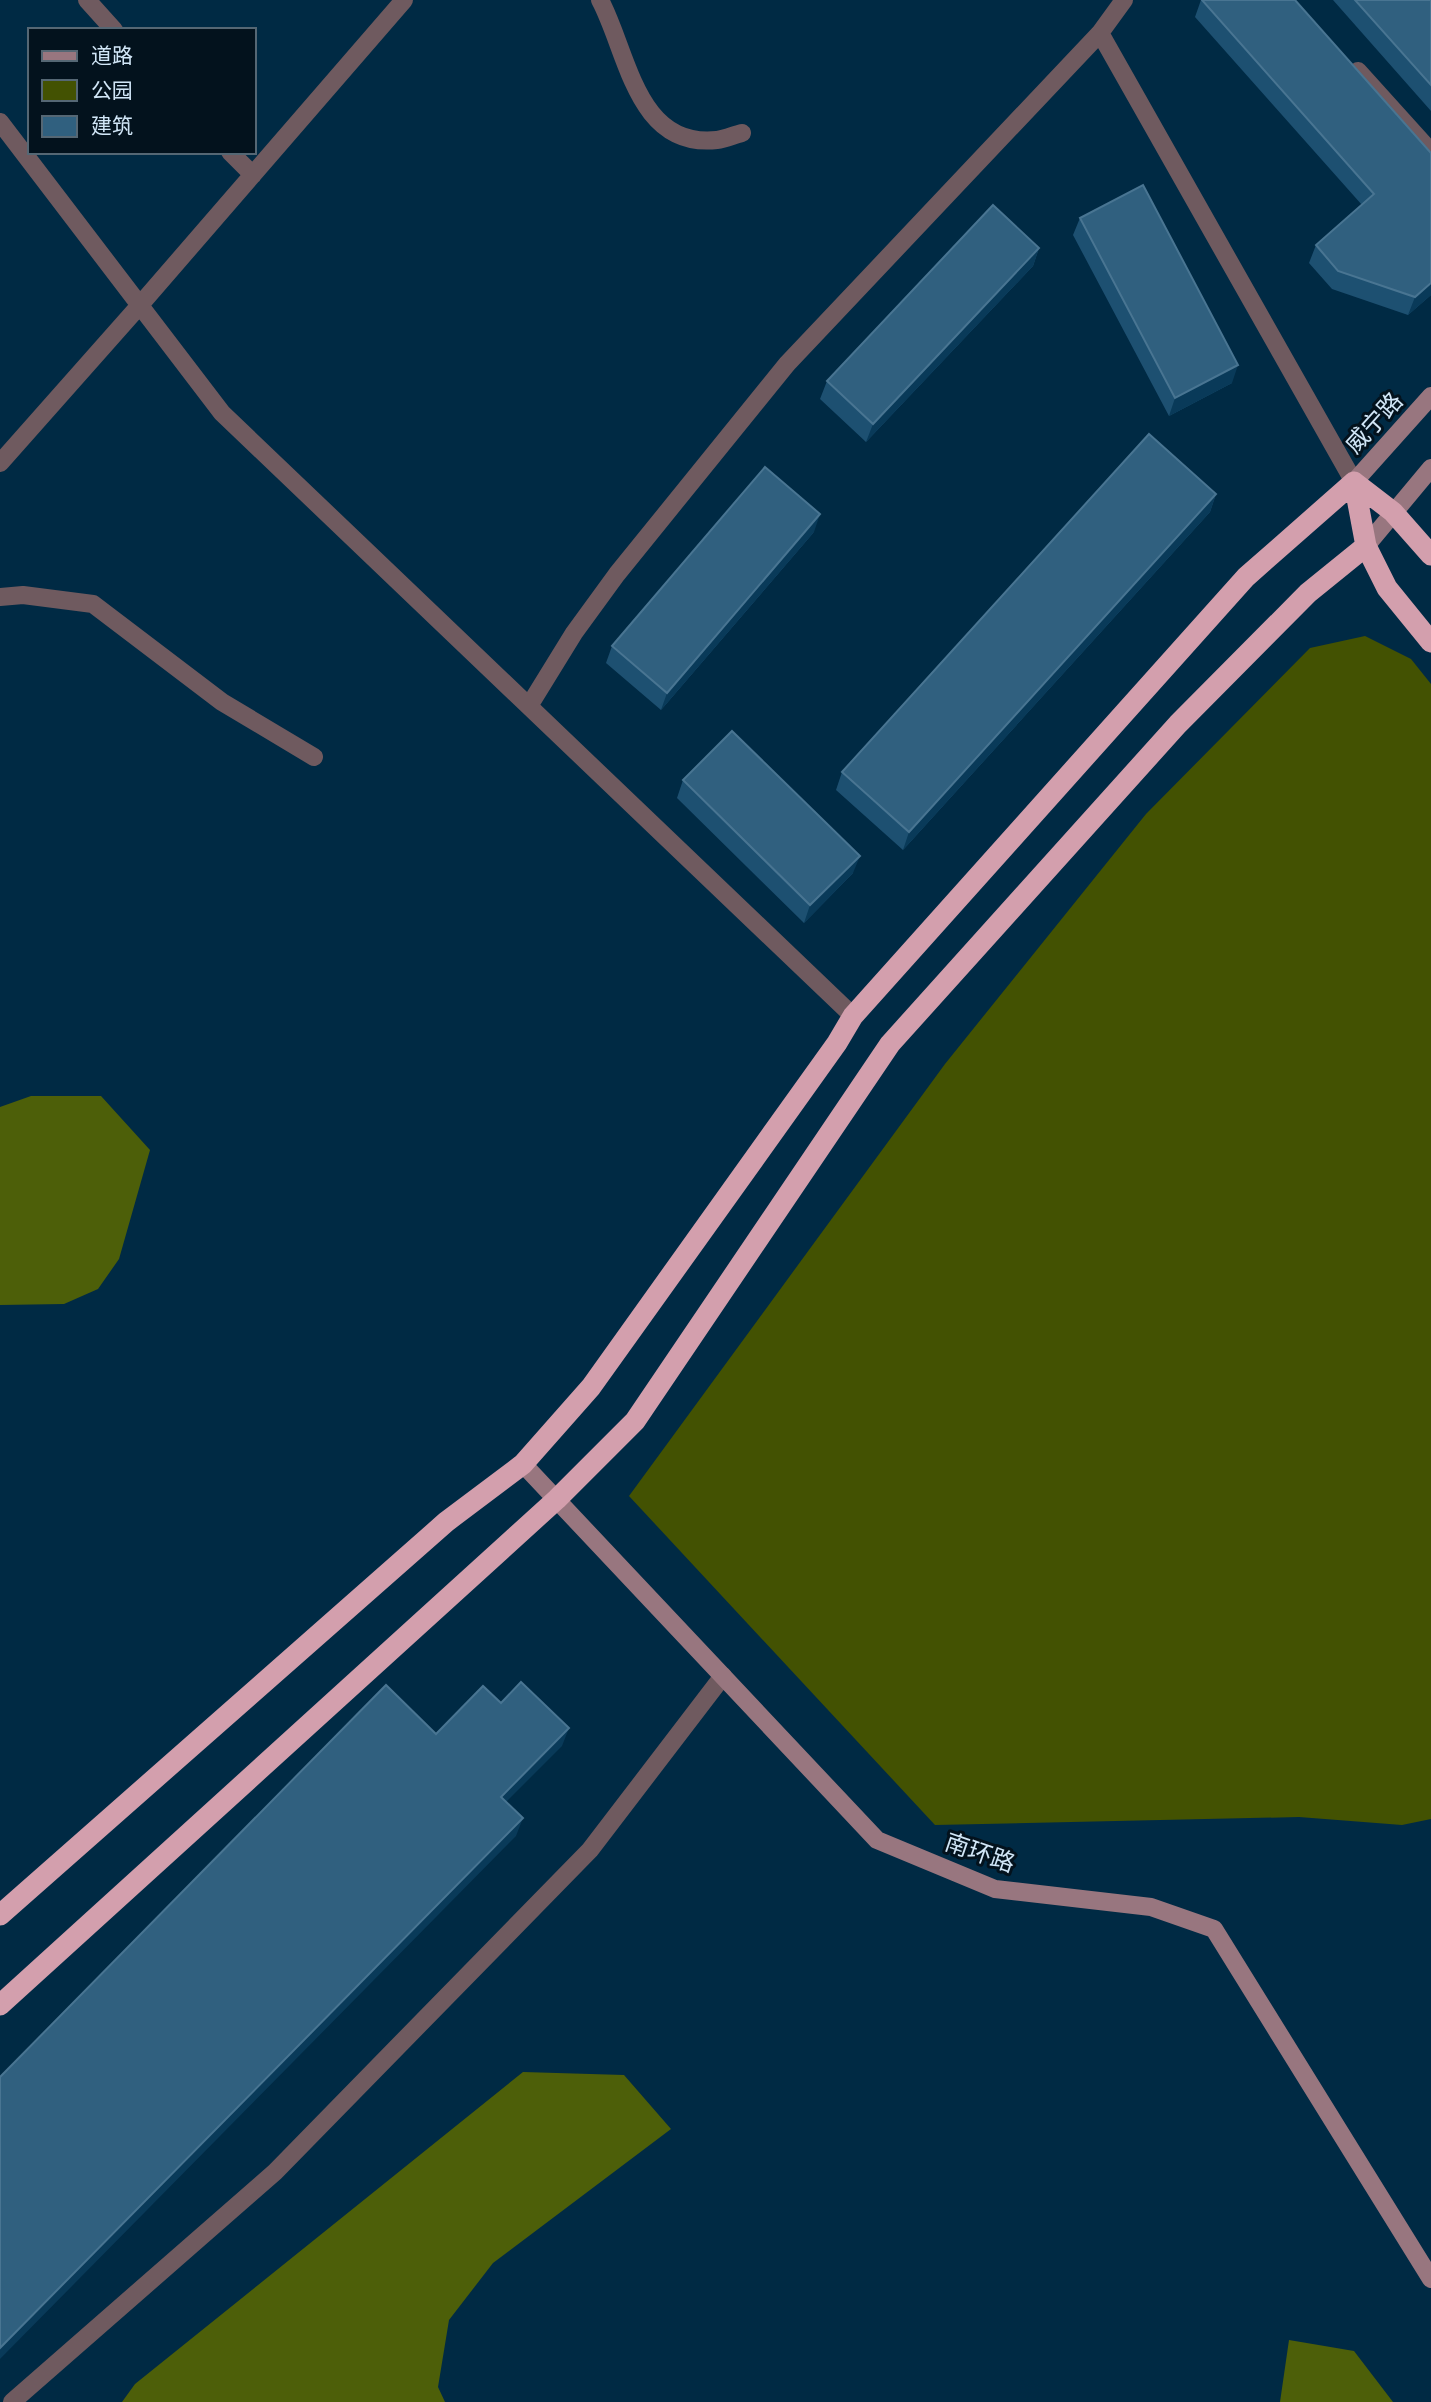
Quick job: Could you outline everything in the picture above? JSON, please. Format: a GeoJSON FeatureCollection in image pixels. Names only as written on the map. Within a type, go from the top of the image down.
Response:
{"type":"FeatureCollection","features":[{"type":"Feature","properties":{"kind":"highway"},"geometry":{"type":"LineString","coordinates":[[1354,482],[1393,512],[1431,555]]}},
{"type":"Feature","properties":{"kind":"highway"},"geometry":{"type":"LineString","coordinates":[[1354,482],[1366,546],[1387,588],[1431,642]]}},
{"type":"Feature","properties":{"kind":"highway"},"geometry":{"type":"LineString","coordinates":[[0,1915],[446,1522],[523,1464],[591,1387],[829,1054],[853,1016],[1246,577],[1354,482]]}},
{"type":"Feature","properties":{"kind":"highway"},"geometry":{"type":"LineString","coordinates":[[0,2005],[557,1499],[635,1421],[890,1044],[1178,724],[1308,593],[1366,546]]}},
{"type":"Feature","properties":{"kind":"main road","name":"威宁路"},"geometry":{"type":"LineString","coordinates":[[1354,482],[1431,396]]}},
{"type":"Feature","properties":{"kind":"main road"},"geometry":{"type":"LineString","coordinates":[[1366,546],[1431,467]]}},
{"type":"Feature","properties":{"kind":"main road","name":"南环路"},"geometry":{"type":"LineString","coordinates":[[523,1464],[877,1840],[995,1889],[1151,1907],[1214,1929],[1431,2279]]}},
{"type":"Feature","properties":{"kind":"street"},"geometry":{"type":"LineString","coordinates":[[87,0],[112,28]]}},
{"type":"Feature","properties":{"kind":"street"},"geometry":{"type":"LineString","coordinates":[[0,463],[404,0]]}},
{"type":"Feature","properties":{"kind":"street"},"geometry":{"type":"LineString","coordinates":[[600,0],[648,111],[667,129],[691,139],[717,140],[743,133]]}},
{"type":"Feature","properties":{"kind":"street"},"geometry":{"type":"LineString","coordinates":[[529,706],[574,633],[617,574],[787,364],[1100,33],[1124,0]]}},
{"type":"Feature","properties":{"kind":"street"},"geometry":{"type":"LineString","coordinates":[[1100,33],[1354,482]]}},
{"type":"Feature","properties":{"kind":"street"},"geometry":{"type":"LineString","coordinates":[[1349,61],[1431,152]]}},
{"type":"Feature","properties":{"kind":"street"},"geometry":{"type":"LineString","coordinates":[[0,122],[222,413],[853,1016]]}},
{"type":"Feature","properties":{"kind":"street"},"geometry":{"type":"LineString","coordinates":[[232,154],[253,174]]}},
{"type":"Feature","properties":{"kind":"street"},"geometry":{"type":"LineString","coordinates":[[0,597],[23,595],[93,604],[222,702],[314,757]]}},
{"type":"Feature","properties":{"kind":"street"},"geometry":{"type":"LineString","coordinates":[[12,2402],[275,2172],[571,1870],[590,1850],[723,1676]]}},
{"type":"Feature","properties":{"kind":"green space"},"geometry":{"type":"Polygon","coordinates":[[[1365,636],[1411,659],[1431,684],[1431,1819],[1402,1825],[1299,1817],[935,1825],[629,1496],[945,1064],[1146,814],[1310,648],[1365,636]]]}},
{"type":"Feature","properties":{"kind":"green space"},"geometry":{"type":"Polygon","coordinates":[[[31,1096],[101,1096],[150,1150],[119,1259],[98,1289],[64,1304],[0,1305],[0,1107],[31,1096]]]}},
{"type":"Feature","properties":{"kind":"green space"},"geometry":{"type":"Polygon","coordinates":[[[523,2072],[624,2075],[671,2129],[493,2263],[449,2320],[438,2387],[445,2402],[122,2402],[135,2384],[523,2072]]]}},
{"type":"Feature","properties":{"kind":"green space"},"geometry":{"type":"Polygon","coordinates":[[[1289,2340],[1354,2351],[1393,2402],[1280,2402],[1289,2340]]]}},
{"type":"Feature","properties":{"kind":"building"},"geometry":{"type":"Polygon","coordinates":[[[1202,0],[1295,0],[1431,153],[1431,283],[1415,297],[1338,271],[1316,245],[1374,194],[1202,0]]]}},
{"type":"Feature","properties":{"kind":"building"},"geometry":{"type":"Polygon","coordinates":[[[1355,0],[1431,0],[1431,85],[1355,0]]]}},
{"type":"Feature","properties":{"kind":"building"},"geometry":{"type":"Polygon","coordinates":[[[1143,185],[1238,365],[1175,398],[1080,218],[1143,185]]]}},
{"type":"Feature","properties":{"kind":"building"},"geometry":{"type":"Polygon","coordinates":[[[993,205],[1039,248],[873,424],[827,381],[993,205]]]}},
{"type":"Feature","properties":{"kind":"building"},"geometry":{"type":"Polygon","coordinates":[[[1149,434],[1216,494],[909,832],[842,772],[1149,434]]]}},
{"type":"Feature","properties":{"kind":"building"},"geometry":{"type":"Polygon","coordinates":[[[765,467],[820,514],[667,693],[612,646],[765,467]]]}},
{"type":"Feature","properties":{"kind":"building"},"geometry":{"type":"Polygon","coordinates":[[[732,731],[860,856],[810,905],[683,780],[732,731]]]}},
{"type":"Feature","properties":{"kind":"building"},"geometry":{"type":"Polygon","coordinates":[[[521,1682],[569,1728],[501,1797],[523,1818],[0,2348],[0,2077],[386,1685],[436,1734],[483,1686],[501,1703],[521,1682]]]}}]}
